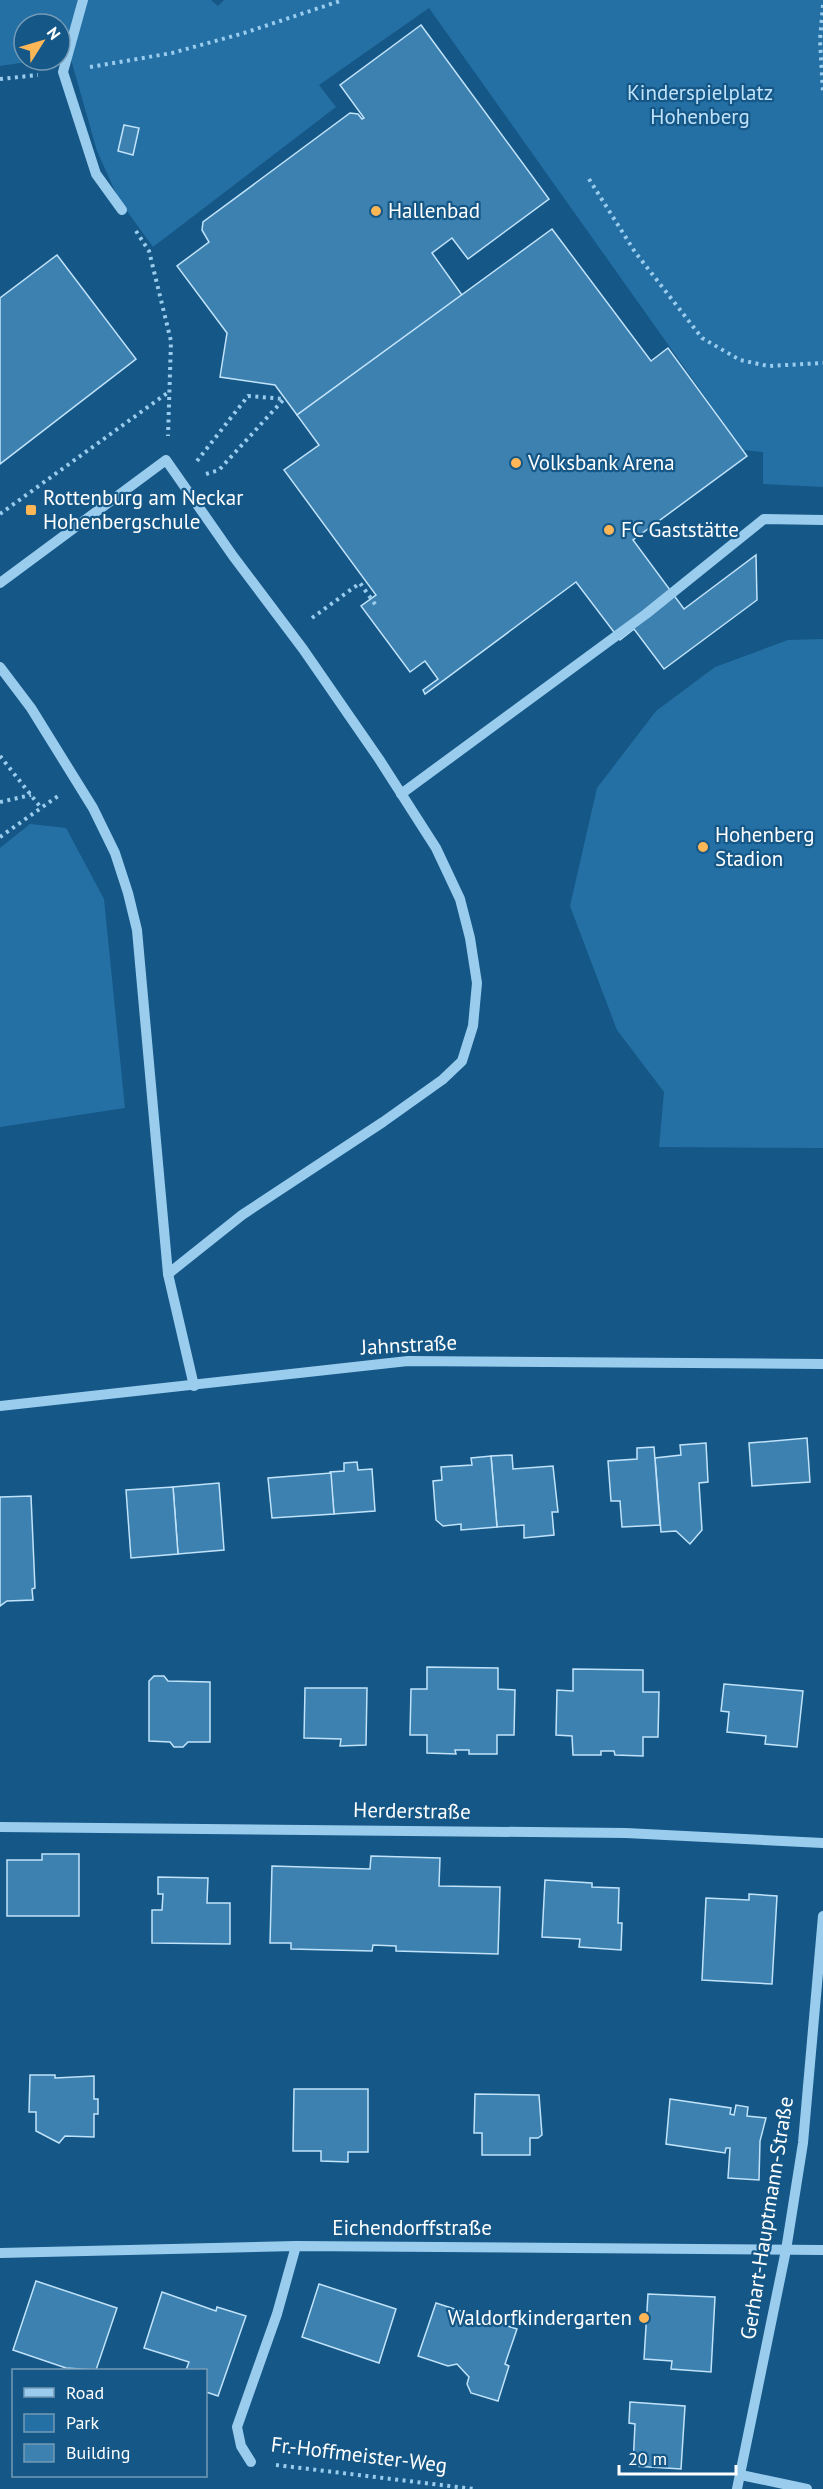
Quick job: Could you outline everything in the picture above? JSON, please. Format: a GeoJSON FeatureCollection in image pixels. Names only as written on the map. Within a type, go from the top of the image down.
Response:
{"type":"FeatureCollection","features":[{"type":"Feature","properties":{"kind":"street"},"geometry":{"type":"LineString","coordinates":[[72,40],[83,0]]}},
{"type":"Feature","properties":{"kind":"street"},"geometry":{"type":"LineString","coordinates":[[63,72],[96,174],[122,210]]}},
{"type":"Feature","properties":{"kind":"street"},"geometry":{"type":"LineString","coordinates":[[0,583],[166,460],[291,633],[436,848],[460,899],[470,938],[477,983],[473,1026],[462,1061],[442,1080],[383,1122],[242,1215],[168,1274]]}},
{"type":"Feature","properties":{"kind":"street"},"geometry":{"type":"LineString","coordinates":[[401,795],[646,614],[764,519],[823,519]]}},
{"type":"Feature","properties":{"kind":"street"},"geometry":{"type":"LineString","coordinates":[[0,667],[31,708],[78,781],[115,853],[128,893],[137,930],[168,1274],[194,1386]]}},
{"type":"Feature","properties":{"kind":"street","name":"Jahnstraße"},"geometry":{"type":"LineString","coordinates":[[0,1406],[408,1361],[823,1364]]}},
{"type":"Feature","properties":{"kind":"street","name":"Herderstraße"},"geometry":{"type":"LineString","coordinates":[[0,1827],[626,1833],[823,1843]]}},
{"type":"Feature","properties":{"kind":"street","name":"Gerhart-Hauptmann-Straße"},"geometry":{"type":"LineString","coordinates":[[736,2489],[741,2475],[786,2250],[803,2144],[823,1916]]}},
{"type":"Feature","properties":{"kind":"street","name":"Eichendorffstraße"},"geometry":{"type":"LineString","coordinates":[[0,2253],[296,2246],[823,2250]]}},
{"type":"Feature","properties":{"kind":"street","name":"Fr.-Hoffmeister-Weg"},"geometry":{"type":"LineString","coordinates":[[251,2462],[241,2446],[237,2427],[277,2314],[296,2246]]}},
{"type":"Feature","properties":{"kind":"street"},"geometry":{"type":"LineString","coordinates":[[741,2475],[807,2489]]}},
{"type":"Feature","properties":{"kind":"path"},"geometry":{"type":"LineString","coordinates":[[72,70],[172,53],[244,33],[343,0]]}},
{"type":"Feature","properties":{"kind":"path"},"geometry":{"type":"LineString","coordinates":[[823,6],[820,40],[823,93]]}},
{"type":"Feature","properties":{"kind":"path"},"geometry":{"type":"LineString","coordinates":[[0,79],[63,72]]}},
{"type":"Feature","properties":{"kind":"path"},"geometry":{"type":"LineString","coordinates":[[589,179],[634,252],[702,338],[741,360],[768,366],[823,363]]}},
{"type":"Feature","properties":{"kind":"path"},"geometry":{"type":"LineString","coordinates":[[122,210],[149,251],[171,340],[171,390],[166,460]]}},
{"type":"Feature","properties":{"kind":"path"},"geometry":{"type":"LineString","coordinates":[[0,514],[171,390]]}},
{"type":"Feature","properties":{"kind":"path"},"geometry":{"type":"LineString","coordinates":[[181,481],[248,396],[285,399],[219,470]]}},
{"type":"Feature","properties":{"kind":"path"},"geometry":{"type":"LineString","coordinates":[[291,633],[360,583],[377,607]]}},
{"type":"Feature","properties":{"kind":"path"},"geometry":{"type":"LineString","coordinates":[[0,756],[42,809]]}},
{"type":"Feature","properties":{"kind":"path"},"geometry":{"type":"LineString","coordinates":[[0,837],[78,781]]}},
{"type":"Feature","properties":{"kind":"path"},"geometry":{"type":"LineString","coordinates":[[0,802],[31,795]]}},
{"type":"Feature","properties":{"kind":"path","name":"Fr.-Hoffmeister-Weg"},"geometry":{"type":"LineString","coordinates":[[251,2462],[474,2489]]}},
{"type":"Feature","properties":{"kind":"green space","name":"Kinderspielplatz Hohenberg"},"geometry":{"type":"Polygon","coordinates":[[[0,0],[211,0],[218,6],[224,0],[823,0],[823,487],[763,484],[763,452],[743,450],[429,8],[319,85],[336,107],[153,247],[119,200],[97,151],[72,63],[72,12],[12,12],[12,64],[0,66],[0,0]]]}},
{"type":"Feature","properties":{"kind":"green space","name":"Hohenberg Stadion"},"geometry":{"type":"Polygon","coordinates":[[[823,639],[823,1148],[659,1147],[664,1092],[617,1030],[570,906],[597,788],[656,711],[715,667],[788,640],[823,639]]]}},
{"type":"Feature","properties":{"kind":"green space"},"geometry":{"type":"Polygon","coordinates":[[[30,824],[66,828],[104,899],[125,1108],[0,1127],[0,848],[30,824]]]}},
{"type":"Feature","properties":{"kind":"building","name":"Hallenbad"},"geometry":{"type":"Polygon","coordinates":[[[421,25],[549,199],[468,259],[452,238],[432,253],[462,295],[297,415],[275,385],[220,377],[227,333],[177,266],[209,242],[202,230],[203,222],[350,113],[364,118],[340,85],[421,25]]]}},
{"type":"Feature","properties":{"kind":"building"},"geometry":{"type":"Polygon","coordinates":[[[124,125],[139,128],[133,155],[118,151],[124,125]]]}},
{"type":"Feature","properties":{"kind":"building","name":"Volksbank Arena"},"geometry":{"type":"Polygon","coordinates":[[[552,229],[651,361],[668,348],[747,456],[633,540],[684,609],[756,555],[757,600],[664,669],[634,629],[620,640],[576,582],[425,694],[423,690],[438,679],[425,661],[410,672],[361,606],[376,595],[284,470],[319,445],[297,415],[552,229]]]}},
{"type":"Feature","properties":{"kind":"building"},"geometry":{"type":"Polygon","coordinates":[[[57,255],[136,359],[0,464],[0,298],[57,255]]]}},
{"type":"Feature","properties":{"kind":"building"},"geometry":{"type":"Polygon","coordinates":[[[807,1438],[810,1482],[752,1486],[749,1443],[807,1438]]]}},
{"type":"Feature","properties":{"kind":"building"},"geometry":{"type":"Polygon","coordinates":[[[706,1443],[708,1482],[699,1483],[702,1530],[690,1544],[676,1531],[661,1532],[655,1458],[681,1455],[680,1445],[706,1443]]]}},
{"type":"Feature","properties":{"kind":"building"},"geometry":{"type":"Polygon","coordinates":[[[654,1447],[660,1525],[622,1527],[620,1501],[611,1501],[608,1461],[637,1459],[637,1448],[654,1447]]]}},
{"type":"Feature","properties":{"kind":"building"},"geometry":{"type":"Polygon","coordinates":[[[512,1455],[513,1469],[553,1466],[558,1512],[552,1512],[554,1535],[524,1538],[524,1525],[497,1527],[491,1456],[512,1455]]]}},
{"type":"Feature","properties":{"kind":"building"},"geometry":{"type":"Polygon","coordinates":[[[491,1456],[497,1527],[461,1530],[461,1524],[443,1526],[436,1520],[433,1481],[442,1480],[441,1467],[472,1465],[471,1458],[491,1456]]]}},
{"type":"Feature","properties":{"kind":"building"},"geometry":{"type":"Polygon","coordinates":[[[357,1462],[358,1470],[372,1469],[375,1511],[334,1514],[330,1472],[344,1471],[344,1463],[357,1462]]]}},
{"type":"Feature","properties":{"kind":"building"},"geometry":{"type":"Polygon","coordinates":[[[331,1473],[334,1514],[272,1518],[268,1478],[331,1473]]]}},
{"type":"Feature","properties":{"kind":"building"},"geometry":{"type":"Polygon","coordinates":[[[219,1483],[224,1550],[178,1554],[173,1487],[219,1483]]]}},
{"type":"Feature","properties":{"kind":"building"},"geometry":{"type":"Polygon","coordinates":[[[173,1487],[178,1554],[131,1558],[126,1490],[173,1487]]]}},
{"type":"Feature","properties":{"kind":"building"},"geometry":{"type":"Polygon","coordinates":[[[31,1496],[35,1588],[32,1589],[33,1600],[7,1601],[0,1606],[0,1497],[31,1496]]]}},
{"type":"Feature","properties":{"kind":"building"},"geometry":{"type":"Polygon","coordinates":[[[427,1667],[498,1668],[498,1689],[515,1690],[514,1735],[497,1735],[497,1754],[469,1754],[469,1750],[455,1750],[456,1754],[427,1753],[427,1735],[410,1735],[411,1689],[427,1689],[427,1667]]]}},
{"type":"Feature","properties":{"kind":"building"},"geometry":{"type":"Polygon","coordinates":[[[573,1669],[643,1670],[643,1692],[659,1692],[658,1737],[643,1737],[643,1756],[615,1755],[614,1751],[601,1751],[601,1755],[573,1755],[572,1736],[556,1735],[557,1690],[573,1691],[573,1669]]]}},
{"type":"Feature","properties":{"kind":"building"},"geometry":{"type":"Polygon","coordinates":[[[154,1676],[164,1676],[168,1681],[210,1682],[210,1742],[188,1742],[183,1747],[174,1747],[170,1742],[149,1741],[149,1681],[154,1676]]]}},
{"type":"Feature","properties":{"kind":"building"},"geometry":{"type":"Polygon","coordinates":[[[724,1684],[803,1691],[797,1747],[765,1744],[766,1736],[727,1732],[729,1712],[721,1711],[724,1684]]]}},
{"type":"Feature","properties":{"kind":"building"},"geometry":{"type":"Polygon","coordinates":[[[305,1688],[367,1688],[366,1745],[340,1746],[341,1739],[304,1738],[305,1688]]]}},
{"type":"Feature","properties":{"kind":"building"},"geometry":{"type":"Polygon","coordinates":[[[42,1854],[79,1854],[79,1916],[7,1916],[7,1860],[42,1860],[42,1854]]]}},
{"type":"Feature","properties":{"kind":"building"},"geometry":{"type":"Polygon","coordinates":[[[371,1856],[440,1858],[439,1886],[500,1887],[498,1954],[396,1951],[396,1946],[373,1945],[372,1951],[291,1949],[291,1943],[270,1943],[272,1866],[370,1869],[371,1856]]]}},
{"type":"Feature","properties":{"kind":"building"},"geometry":{"type":"Polygon","coordinates":[[[158,1877],[208,1878],[207,1903],[230,1903],[230,1944],[152,1943],[152,1910],[162,1910],[163,1894],[158,1894],[158,1877]]]}},
{"type":"Feature","properties":{"kind":"building"},"geometry":{"type":"Polygon","coordinates":[[[545,1880],[592,1883],[592,1887],[619,1888],[618,1923],[622,1923],[621,1950],[579,1947],[580,1939],[542,1937],[545,1880]]]}},
{"type":"Feature","properties":{"kind":"building"},"geometry":{"type":"Polygon","coordinates":[[[749,1894],[777,1896],[772,1984],[702,1980],[706,1898],[749,1900],[749,1894]]]}},
{"type":"Feature","properties":{"kind":"building"},"geometry":{"type":"Polygon","coordinates":[[[30,2075],[55,2075],[55,2078],[94,2076],[94,2099],[98,2099],[98,2114],[94,2114],[94,2137],[65,2136],[59,2143],[36,2131],[36,2112],[29,2112],[30,2075]]]}},
{"type":"Feature","properties":{"kind":"building"},"geometry":{"type":"Polygon","coordinates":[[[294,2089],[368,2089],[368,2152],[348,2152],[348,2162],[321,2161],[321,2151],[293,2151],[294,2089]]]}},
{"type":"Feature","properties":{"kind":"building"},"geometry":{"type":"Polygon","coordinates":[[[475,2094],[539,2095],[542,2135],[538,2138],[530,2138],[530,2155],[482,2155],[482,2133],[474,2133],[475,2094]]]}},
{"type":"Feature","properties":{"kind":"building"},"geometry":{"type":"Polygon","coordinates":[[[670,2099],[731,2108],[730,2114],[734,2115],[736,2105],[748,2107],[747,2116],[766,2118],[760,2141],[759,2180],[728,2178],[730,2148],[726,2148],[725,2153],[666,2144],[670,2099]]]}},
{"type":"Feature","properties":{"kind":"building"},"geometry":{"type":"Polygon","coordinates":[[[36,2281],[117,2308],[96,2369],[66,2368],[13,2350],[36,2281]]]}},
{"type":"Feature","properties":{"kind":"building"},"geometry":{"type":"Polygon","coordinates":[[[319,2284],[396,2309],[379,2363],[302,2337],[319,2284]]]}},
{"type":"Feature","properties":{"kind":"building"},"geometry":{"type":"Polygon","coordinates":[[[162,2292],[216,2311],[217,2307],[246,2316],[218,2396],[207,2392],[207,2369],[186,2369],[189,2362],[144,2348],[162,2292]]]}},
{"type":"Feature","properties":{"kind":"building"},"geometry":{"type":"Polygon","coordinates":[[[648,2294],[715,2297],[711,2372],[671,2369],[672,2361],[644,2359],[648,2294]]]}},
{"type":"Feature","properties":{"kind":"building"},"geometry":{"type":"Polygon","coordinates":[[[436,2303],[517,2329],[505,2364],[509,2366],[498,2401],[471,2393],[467,2384],[469,2377],[457,2364],[448,2366],[418,2356],[436,2303]]]}},
{"type":"Feature","properties":{"kind":"building"},"geometry":{"type":"Polygon","coordinates":[[[630,2402],[685,2406],[681,2469],[633,2466],[635,2424],[629,2423],[630,2402]]]}},
{"type":"Feature","properties":{"kind":"place","name":"Hallenbad"},"geometry":{"type":"Point","coordinates":[376,211]}},
{"type":"Feature","properties":{"kind":"place","name":"Volksbank Arena"},"geometry":{"type":"Point","coordinates":[516,463]}},
{"type":"Feature","properties":{"kind":"place","name":"Rottenburg am Neckar Hohenbergschule"},"geometry":{"type":"Point","coordinates":[31,510]}},
{"type":"Feature","properties":{"kind":"place","name":"FC Gaststätte"},"geometry":{"type":"Point","coordinates":[609,530]}},
{"type":"Feature","properties":{"kind":"place","name":"Hohenberg Stadion"},"geometry":{"type":"Point","coordinates":[703,847]}},
{"type":"Feature","properties":{"kind":"place","name":"Waldorfkindergarten"},"geometry":{"type":"Point","coordinates":[644,2318]}}]}
